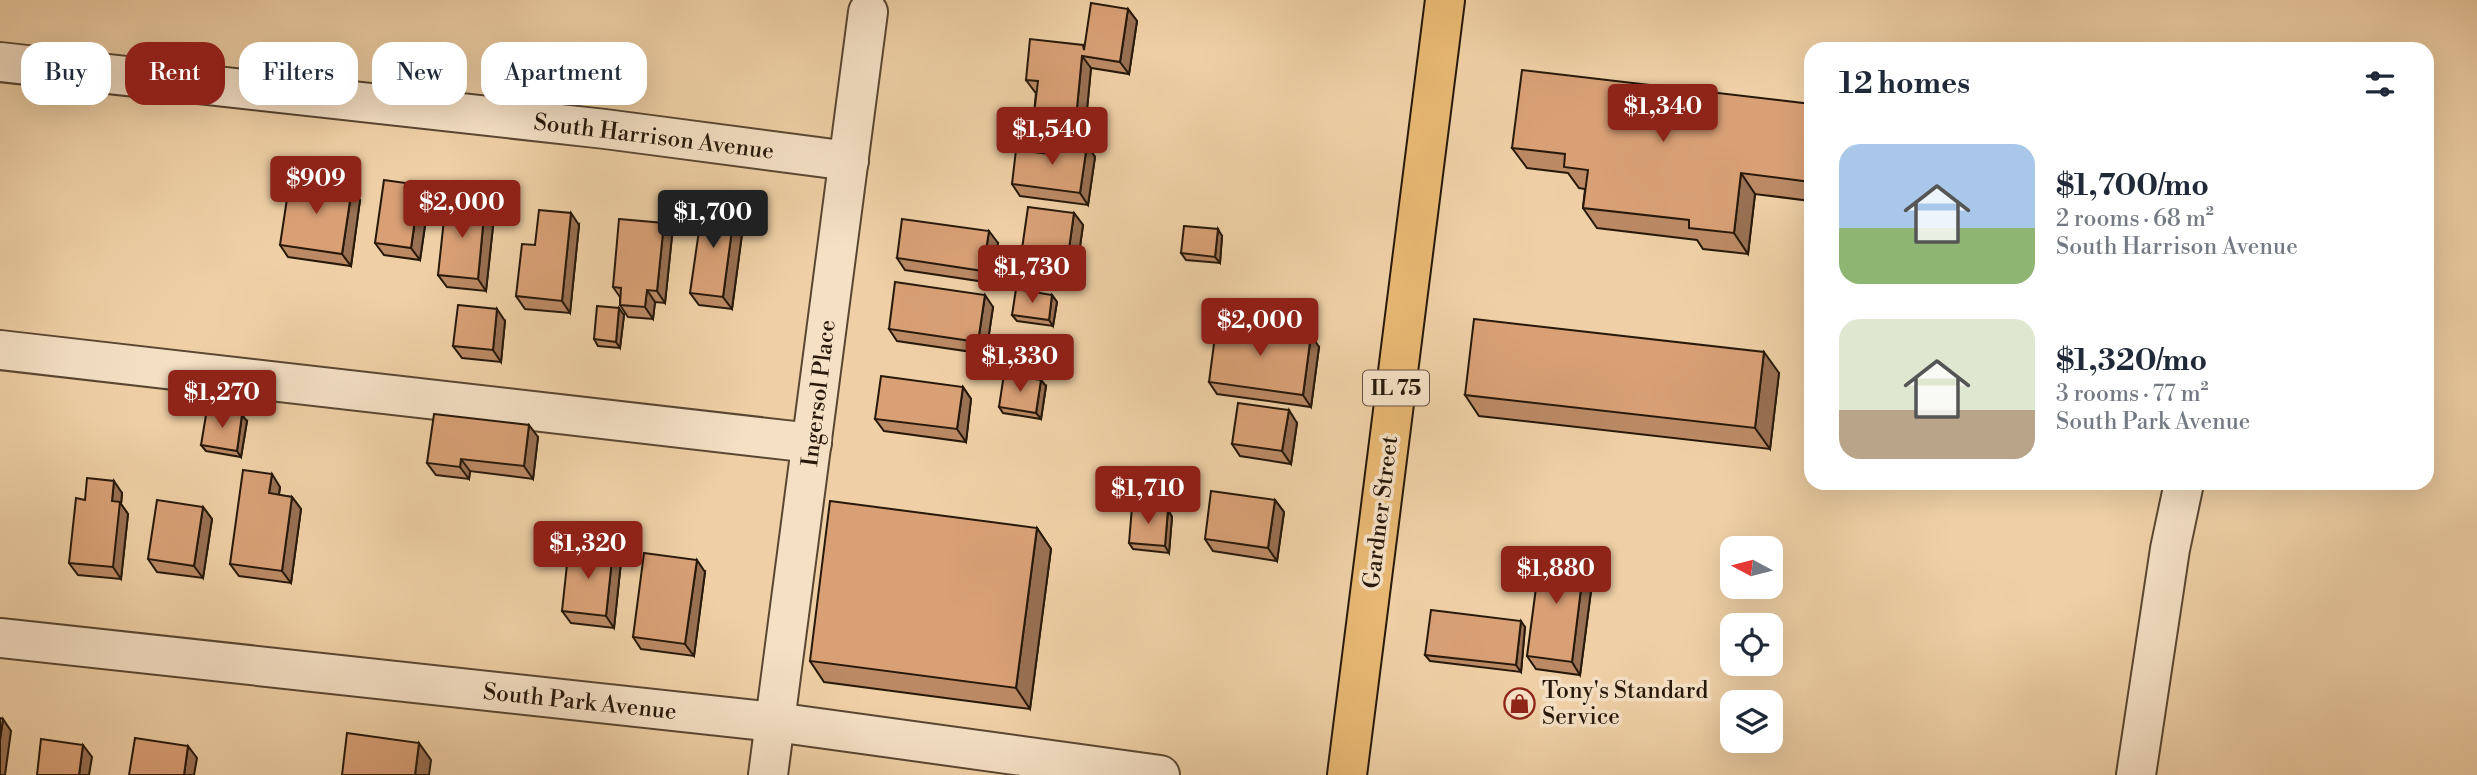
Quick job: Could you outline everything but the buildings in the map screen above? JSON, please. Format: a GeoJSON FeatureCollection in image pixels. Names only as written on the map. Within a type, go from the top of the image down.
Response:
{"type":"FeatureCollection","features":[{"type":"Feature","properties":{"kind":"main road","name":"Gardner Street"},"geometry":{"type":"LineString","coordinates":[[1347,775],[1445,0]]}},
{"type":"Feature","properties":{"kind":"street","name":"Ingersol Place"},"geometry":{"type":"LineString","coordinates":[[768,775],[868,12]]}},
{"type":"Feature","properties":{"kind":"street","name":"South Harrison Avenue"},"geometry":{"type":"LineString","coordinates":[[0,62],[605,129],[849,161]]}},
{"type":"Feature","properties":{"kind":"street"},"geometry":{"type":"LineString","coordinates":[[0,351],[812,443]]}},
{"type":"Feature","properties":{"kind":"street"},"geometry":{"type":"LineString","coordinates":[[2136,775],[2170,549],[2183,490]]}},
{"type":"Feature","properties":{"kind":"street","name":"South Park Avenue"},"geometry":{"type":"LineString","coordinates":[[0,638],[775,722],[1055,768],[1156,775]]}},
{"type":"Feature","properties":{"kind":"place","name":"Tony's Standard Service"},"geometry":{"type":"Point","coordinates":[1519,703]}}]}
